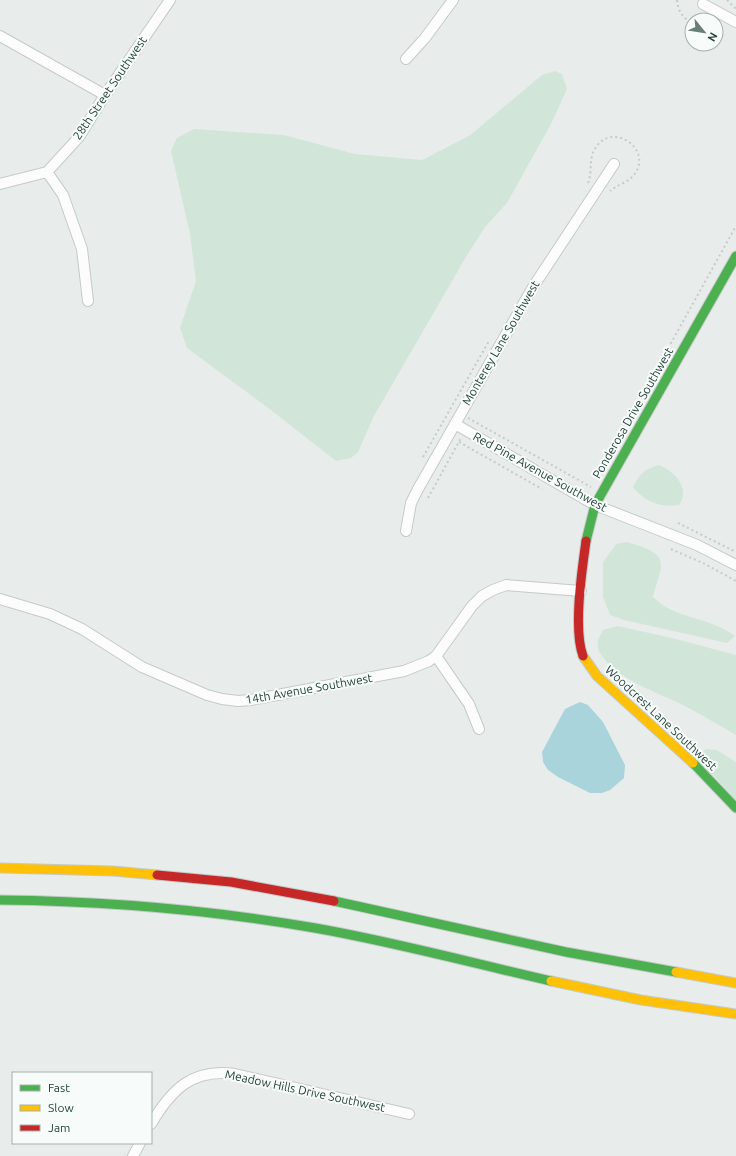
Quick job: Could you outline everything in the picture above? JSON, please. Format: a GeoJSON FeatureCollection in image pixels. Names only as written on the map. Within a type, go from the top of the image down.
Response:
{"type":"FeatureCollection","features":[{"type":"Feature","properties":{"kind":"main road","name":"Ponderosa Drive Southwest"},"geometry":{"type":"LineString","coordinates":[[581,591],[582,565],[588,529],[595,505],[736,256]]}},
{"type":"Feature","properties":{"kind":"main road","name":"Woodcrest Lane Southwest"},"geometry":{"type":"LineString","coordinates":[[581,591],[578,627],[579,640],[586,661],[611,690],[687,757],[736,808]]}},
{"type":"Feature","properties":{"kind":"main road"},"geometry":{"type":"LineString","coordinates":[[0,868],[113,871],[231,882],[348,904],[566,952],[736,983]]}},
{"type":"Feature","properties":{"kind":"main road"},"geometry":{"type":"LineString","coordinates":[[0,900],[62,900],[181,910],[287,923],[362,937],[670,1006],[736,1014]]}},
{"type":"Feature","properties":{"kind":"street","name":"28th Street Southwest"},"geometry":{"type":"LineString","coordinates":[[48,172],[79,137],[105,95],[170,0]]}},
{"type":"Feature","properties":{"kind":"street"},"geometry":{"type":"LineString","coordinates":[[406,59],[425,38],[453,0]]}},
{"type":"Feature","properties":{"kind":"street"},"geometry":{"type":"LineString","coordinates":[[703,4],[736,22]]}},
{"type":"Feature","properties":{"kind":"street"},"geometry":{"type":"LineString","coordinates":[[0,36],[105,95]]}},
{"type":"Feature","properties":{"kind":"street","name":"Monterey Lane Southwest"},"geometry":{"type":"LineString","coordinates":[[406,531],[411,503],[455,424],[533,287],[614,164]]}},
{"type":"Feature","properties":{"kind":"street"},"geometry":{"type":"LineString","coordinates":[[0,184],[48,172],[63,195],[82,249],[88,301]]}},
{"type":"Feature","properties":{"kind":"street","name":"Red Pine Avenue Southwest"},"geometry":{"type":"LineString","coordinates":[[455,424],[595,505],[697,545],[736,565]]}},
{"type":"Feature","properties":{"kind":"street","name":"14th Avenue Southwest"},"geometry":{"type":"LineString","coordinates":[[0,599],[50,614],[82,629],[142,667],[207,695],[238,701],[251,700],[404,671],[429,661],[436,656],[472,606],[482,596],[506,585],[581,591]]}},
{"type":"Feature","properties":{"kind":"street"},"geometry":{"type":"LineString","coordinates":[[436,656],[469,704],[479,729]]}},
{"type":"Feature","properties":{"kind":"street","name":"Meadow Hills Drive Southwest"},"geometry":{"type":"LineString","coordinates":[[152,1122],[173,1091],[188,1081],[215,1073],[235,1074],[409,1114]]}},
{"type":"Feature","properties":{"kind":"street"},"geometry":{"type":"LineString","coordinates":[[133,1156],[139,1144]]}},
{"type":"Feature","properties":{"kind":"path"},"geometry":{"type":"LineString","coordinates":[[677,0],[678,8],[681,15],[684,17]]}},
{"type":"Feature","properties":{"kind":"path"},"geometry":{"type":"LineString","coordinates":[[727,0],[736,9]]}},
{"type":"Feature","properties":{"kind":"path"},"geometry":{"type":"LineString","coordinates":[[606,195],[610,190],[629,181],[637,171],[640,157],[635,147],[627,140]]}},
{"type":"Feature","properties":{"kind":"path"},"geometry":{"type":"LineString","coordinates":[[656,371],[736,226]]}},
{"type":"Feature","properties":{"kind":"path"},"geometry":{"type":"LineString","coordinates":[[422,458],[447,414]]}},
{"type":"Feature","properties":{"kind":"path"},"geometry":{"type":"LineString","coordinates":[[470,419],[591,488],[595,481]]}},
{"type":"Feature","properties":{"kind":"path"},"geometry":{"type":"LineString","coordinates":[[428,498],[459,442],[542,489]]}},
{"type":"Feature","properties":{"kind":"path"},"geometry":{"type":"LineString","coordinates":[[678,523],[735,551],[736,548]]}},
{"type":"Feature","properties":{"kind":"path"},"geometry":{"type":"LineString","coordinates":[[670,548],[706,564],[736,581]]}},
{"type":"Feature","properties":{"kind":"green space"},"geometry":{"type":"Polygon","coordinates":[[[555,71],[562,74],[567,89],[551,124],[507,203],[485,227],[466,257],[374,416],[358,452],[351,458],[336,461],[267,407],[187,348],[180,328],[196,281],[190,234],[171,151],[177,138],[194,129],[284,135],[355,154],[422,160],[469,136],[542,75],[555,71]]]}},
{"type":"Feature","properties":{"kind":"green space"},"geometry":{"type":"Polygon","coordinates":[[[659,465],[671,472],[680,481],[683,493],[679,505],[665,506],[653,503],[643,497],[633,487],[643,472],[659,465]]]}},
{"type":"Feature","properties":{"kind":"green space"},"geometry":{"type":"Polygon","coordinates":[[[627,542],[643,547],[654,552],[658,556],[661,566],[653,597],[671,610],[715,625],[735,636],[727,643],[624,620],[610,615],[603,597],[603,562],[616,544],[627,542]]]}},
{"type":"Feature","properties":{"kind":"green space"},"geometry":{"type":"Polygon","coordinates":[[[618,626],[676,639],[736,655],[736,735],[685,706],[627,678],[607,662],[600,653],[598,647],[599,638],[603,630],[618,626]]]}},
{"type":"Feature","properties":{"kind":"green space"},"geometry":{"type":"Polygon","coordinates":[[[706,749],[717,750],[736,762],[736,800],[704,765],[700,754],[706,749]]]}},
{"type":"Feature","properties":{"kind":"water"},"geometry":{"type":"Polygon","coordinates":[[[580,702],[588,705],[603,722],[625,765],[624,778],[610,790],[602,793],[590,793],[558,777],[548,770],[543,762],[542,752],[565,709],[580,702]]]}},
{"type":"Feature","properties":{"kind":"traffic: fast"},"geometry":{"type":"LineString","coordinates":[[586,541],[595,505],[736,256]]}},
{"type":"Feature","properties":{"kind":"traffic: fast"},"geometry":{"type":"LineString","coordinates":[[693,763],[736,808]]}},
{"type":"Feature","properties":{"kind":"traffic: fast"},"geometry":{"type":"LineString","coordinates":[[0,900],[79,902],[198,911],[237,916],[315,928],[375,940],[551,981]]}},
{"type":"Feature","properties":{"kind":"traffic: fast"},"geometry":{"type":"LineString","coordinates":[[334,901],[566,952],[676,972]]}},
{"type":"Feature","properties":{"kind":"traffic: slow"},"geometry":{"type":"LineString","coordinates":[[583,656],[597,676],[693,763]]}},
{"type":"Feature","properties":{"kind":"traffic: slow"},"geometry":{"type":"LineString","coordinates":[[0,868],[113,871],[157,875]]}},
{"type":"Feature","properties":{"kind":"traffic: slow"},"geometry":{"type":"LineString","coordinates":[[676,972],[736,983]]}},
{"type":"Feature","properties":{"kind":"traffic: slow"},"geometry":{"type":"LineString","coordinates":[[551,981],[641,1000],[736,1014]]}},
{"type":"Feature","properties":{"kind":"traffic: jam"},"geometry":{"type":"LineString","coordinates":[[583,656],[580,644],[578,615],[586,541]]}},
{"type":"Feature","properties":{"kind":"traffic: jam"},"geometry":{"type":"LineString","coordinates":[[157,875],[231,882],[334,901]]}}]}
